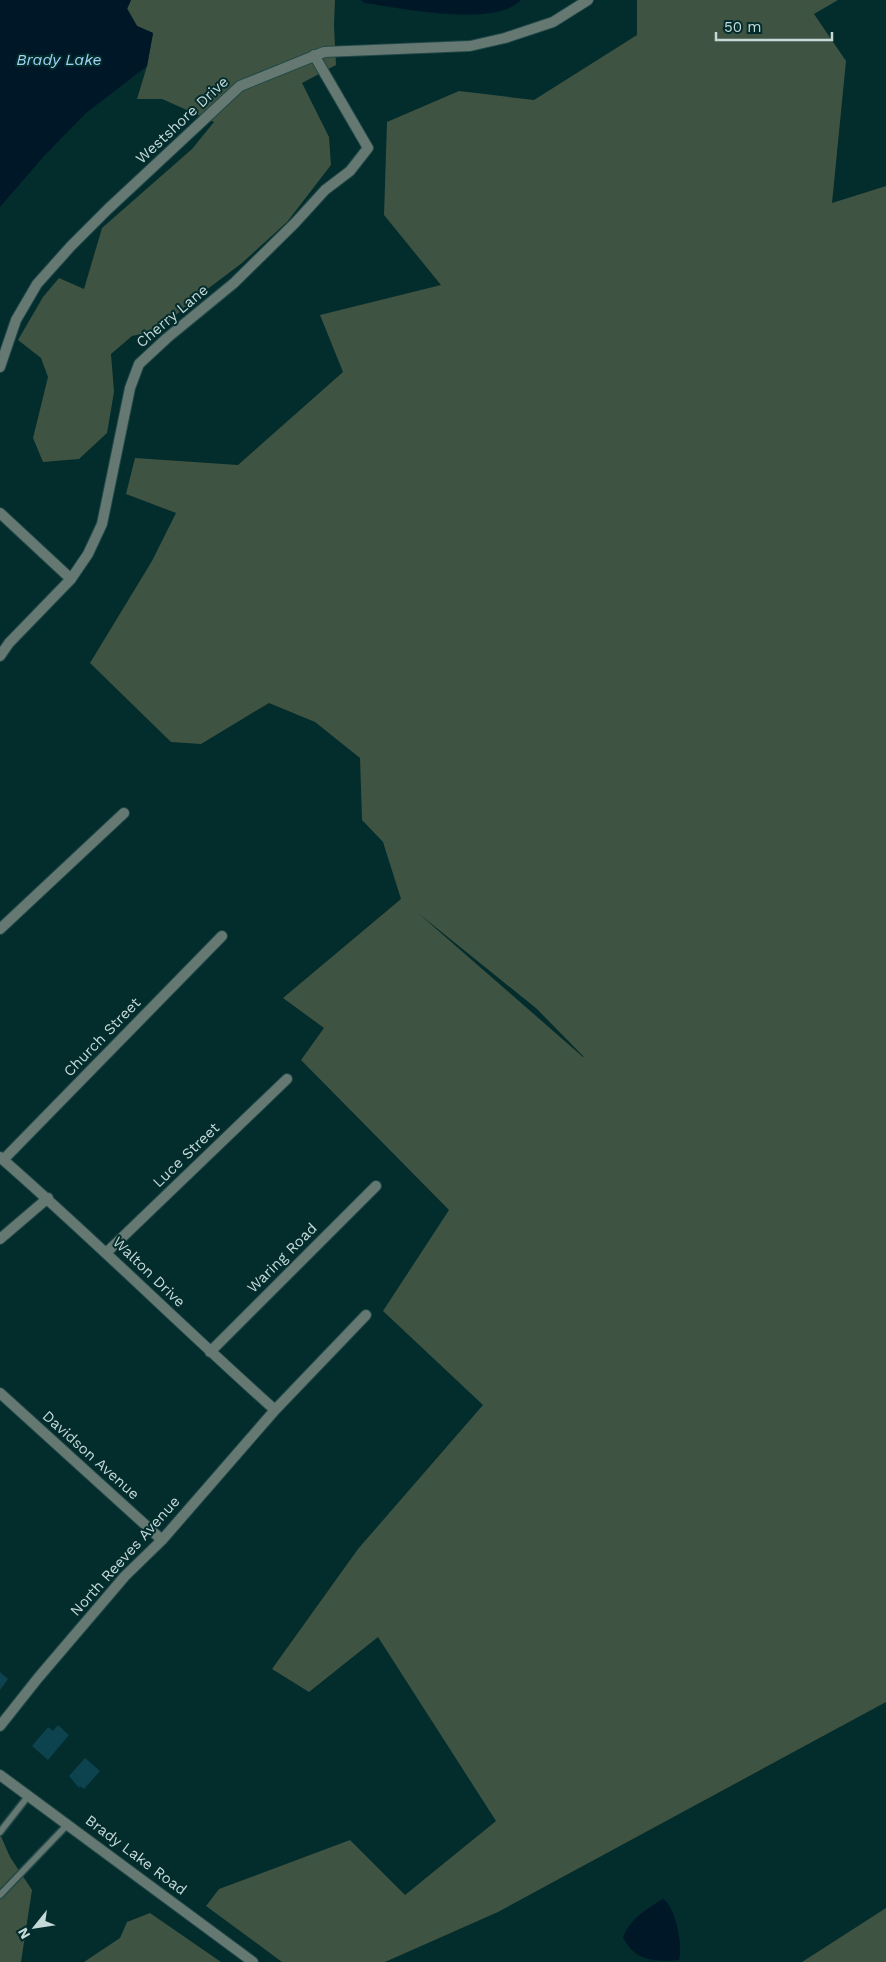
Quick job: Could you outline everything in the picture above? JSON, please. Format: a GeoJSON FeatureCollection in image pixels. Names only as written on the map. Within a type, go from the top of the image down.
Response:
{"type":"FeatureCollection","features":[{"type":"Feature","properties":{"kind":"street","name":"Westshore Drive"},"geometry":{"type":"LineString","coordinates":[[0,368],[16,320],[37,284],[70,246],[240,86],[314,55],[344,50],[470,46],[505,38],[553,22],[588,0]]}},
{"type":"Feature","properties":{"kind":"street","name":"Cherry Lane"},"geometry":{"type":"LineString","coordinates":[[0,656],[9,643],[71,579],[88,554],[102,524],[130,388],[140,364],[167,338],[234,283],[295,223],[325,190],[350,171],[368,148],[314,55]]}},
{"type":"Feature","properties":{"kind":"street"},"geometry":{"type":"LineString","coordinates":[[0,513],[71,579]]}},
{"type":"Feature","properties":{"kind":"street"},"geometry":{"type":"LineString","coordinates":[[0,929],[124,813]]}},
{"type":"Feature","properties":{"kind":"street","name":"Church Street"},"geometry":{"type":"LineString","coordinates":[[2,1158],[222,936]]}},
{"type":"Feature","properties":{"kind":"street","name":"Luce Street"},"geometry":{"type":"LineString","coordinates":[[107,1252],[287,1079]]}},
{"type":"Feature","properties":{"kind":"street","name":"Walton Drive"},"geometry":{"type":"LineString","coordinates":[[2,1158],[107,1252],[210,1352],[275,1410]]}},
{"type":"Feature","properties":{"kind":"street","name":"Waring Road"},"geometry":{"type":"LineString","coordinates":[[210,1352],[376,1186]]}},
{"type":"Feature","properties":{"kind":"street"},"geometry":{"type":"LineString","coordinates":[[0,1239],[48,1198]]}},
{"type":"Feature","properties":{"kind":"street","name":"North Reeves Avenue"},"geometry":{"type":"LineString","coordinates":[[0,1726],[90,1615],[125,1576],[162,1540],[275,1410],[366,1315]]}},
{"type":"Feature","properties":{"kind":"street","name":"Davidson Avenue"},"geometry":{"type":"LineString","coordinates":[[0,1393],[162,1540]]}},
{"type":"Feature","properties":{"kind":"street","name":"Brady Lake Road"},"geometry":{"type":"LineString","coordinates":[[0,1775],[253,1962]]}},
{"type":"Feature","properties":{"kind":"lane"},"geometry":{"type":"LineString","coordinates":[[0,1832],[29,1796]]}},
{"type":"Feature","properties":{"kind":"lane"},"geometry":{"type":"LineString","coordinates":[[0,1895],[68,1824]]}},
{"type":"Feature","properties":{"kind":"green space"},"geometry":{"type":"Polygon","coordinates":[[[131,0],[335,0],[336,65],[302,83],[329,137],[331,165],[287,222],[242,263],[189,303],[160,330],[132,336],[111,354],[114,392],[107,433],[79,459],[43,462],[33,438],[48,377],[41,358],[18,340],[43,297],[59,278],[84,289],[102,228],[192,149],[214,122],[162,99],[137,99],[147,66],[153,33],[137,26],[127,8],[131,0]]]}},
{"type":"Feature","properties":{"kind":"green space"},"geometry":{"type":"Polygon","coordinates":[[[637,0],[838,0],[814,14],[846,61],[832,203],[886,186],[886,1702],[498,1912],[385,1962],[282,1962],[206,1906],[219,1889],[350,1840],[405,1895],[496,1821],[378,1637],[309,1692],[272,1669],[358,1549],[483,1405],[383,1311],[449,1210],[301,1060],[324,1028],[283,998],[401,899],[383,842],[362,820],[360,758],[315,722],[269,703],[201,744],[171,742],[90,663],[152,561],[176,513],[126,494],[135,458],[238,465],[343,372],[320,315],[441,285],[384,215],[387,122],[459,91],[534,100],[637,35],[637,0]],[[418,913],[584,1057],[537,1009],[418,913]]]}},
{"type":"Feature","properties":{"kind":"green space"},"geometry":{"type":"Polygon","coordinates":[[[0,1834],[10,1857],[32,1890],[21,1962],[0,1962],[0,1834]]]}},
{"type":"Feature","properties":{"kind":"green space"},"geometry":{"type":"Polygon","coordinates":[[[886,1908],[886,1962],[802,1962],[886,1908]]]}},
{"type":"Feature","properties":{"kind":"green space"},"geometry":{"type":"Polygon","coordinates":[[[150,1913],[221,1962],[84,1962],[120,1938],[127,1922],[150,1913]]]}},
{"type":"Feature","properties":{"kind":"water","name":"Brady Lake"},"geometry":{"type":"Polygon","coordinates":[[[0,0],[131,0],[127,9],[137,26],[153,33],[147,66],[86,113],[44,156],[0,207],[0,0]]]}},
{"type":"Feature","properties":{"kind":"water"},"geometry":{"type":"Polygon","coordinates":[[[361,0],[521,0],[509,8],[491,13],[470,15],[423,12],[365,3],[361,0]]]}},
{"type":"Feature","properties":{"kind":"water"},"geometry":{"type":"Polygon","coordinates":[[[663,1899],[672,1910],[675,1918],[680,1945],[679,1960],[662,1961],[646,1958],[633,1951],[623,1937],[634,1920],[663,1899]]]}},
{"type":"Feature","properties":{"kind":"building"},"geometry":{"type":"Polygon","coordinates":[[[0,1672],[8,1679],[0,1690],[0,1672]]]}},
{"type":"Feature","properties":{"kind":"building"},"geometry":{"type":"Polygon","coordinates":[[[58,1725],[69,1735],[48,1760],[32,1746],[48,1727],[53,1731],[58,1725]]]}},
{"type":"Feature","properties":{"kind":"building"},"geometry":{"type":"Polygon","coordinates":[[[85,1758],[100,1771],[84,1789],[80,1786],[79,1788],[69,1776],[85,1758]]]}}]}
